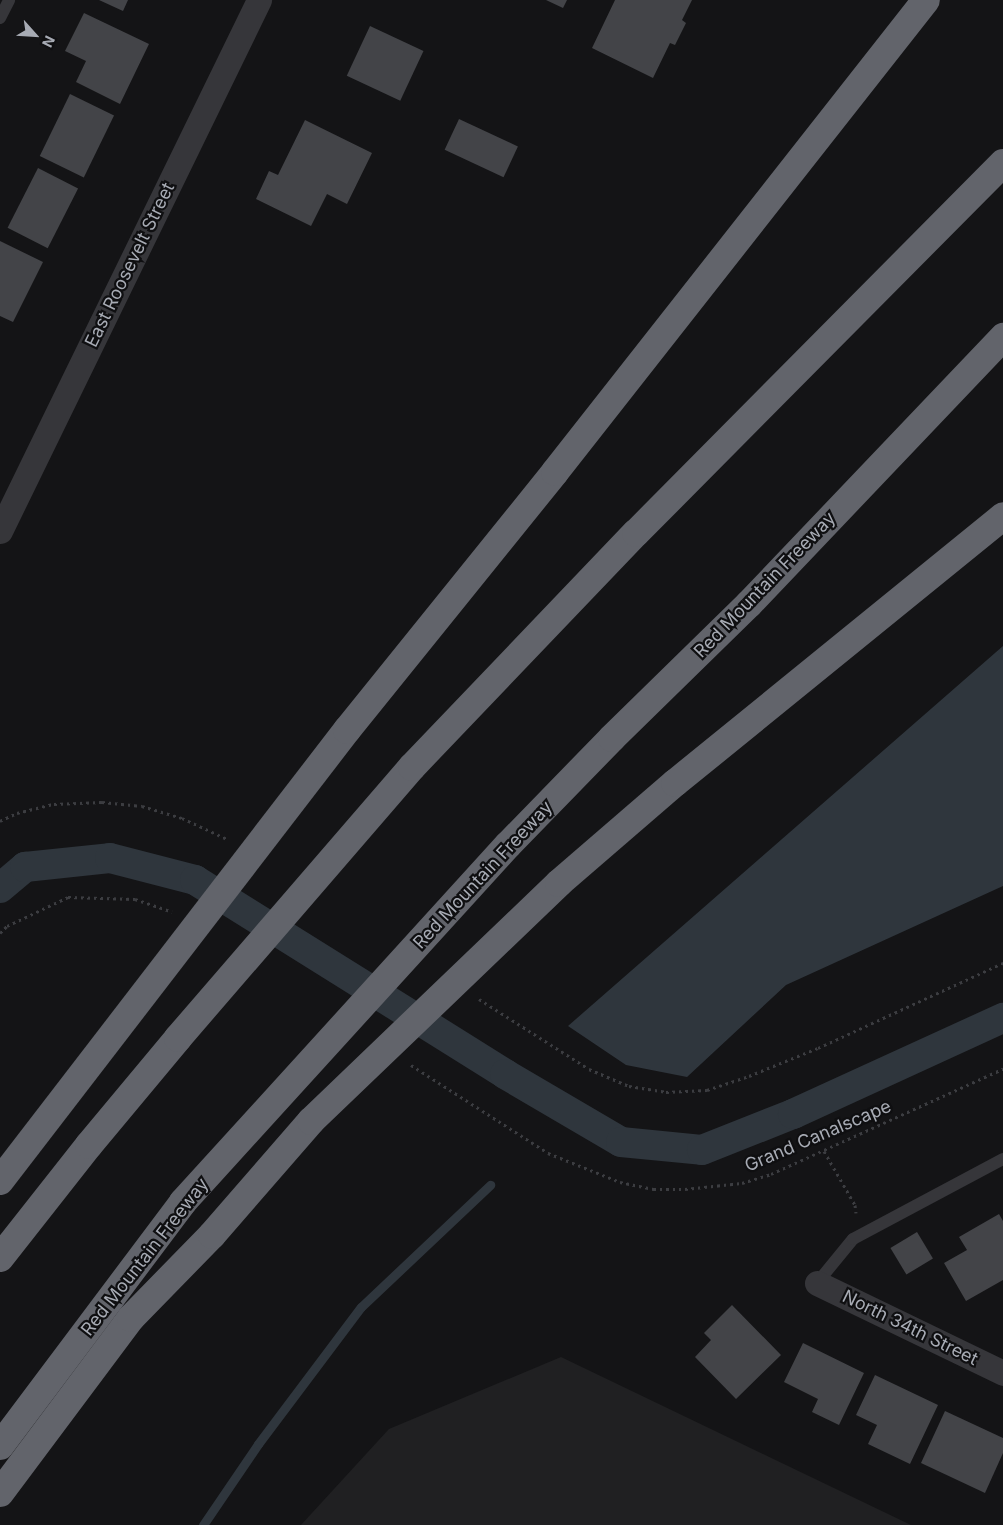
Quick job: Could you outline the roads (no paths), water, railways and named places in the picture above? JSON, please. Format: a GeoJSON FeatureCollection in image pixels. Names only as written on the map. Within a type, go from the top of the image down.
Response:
{"type":"FeatureCollection","features":[{"type":"Feature","properties":{"kind":"highway"},"geometry":{"type":"LineString","coordinates":[[0,1181],[347,730],[555,472],[926,0]]}},
{"type":"Feature","properties":{"kind":"highway"},"geometry":{"type":"LineString","coordinates":[[0,1258],[89,1145],[178,1038],[412,767],[629,540],[1003,163]]}},
{"type":"Feature","properties":{"kind":"highway","name":"Red Mountain Freeway"},"geometry":{"type":"LineString","coordinates":[[0,1446],[183,1202],[279,1099],[508,845],[612,738],[749,604],[1003,337]]}},
{"type":"Feature","properties":{"kind":"highway"},"geometry":{"type":"LineString","coordinates":[[0,1493],[131,1318],[212,1235],[311,1121],[560,883],[675,783],[1003,516]]}},
{"type":"Feature","properties":{"kind":"street","name":"East Roosevelt Street"},"geometry":{"type":"LineString","coordinates":[[0,531],[259,0]]}},
{"type":"Feature","properties":{"kind":"street","name":"North 34th Street"},"geometry":{"type":"LineString","coordinates":[[817,1283],[1003,1373]]}},
{"type":"Feature","properties":{"kind":"lane"},"geometry":{"type":"LineString","coordinates":[[0,18],[9,0]]}},
{"type":"Feature","properties":{"kind":"lane"},"geometry":{"type":"LineString","coordinates":[[817,1283],[853,1238],[1003,1159]]}},
{"type":"Feature","properties":{"kind":"waterway"},"geometry":{"type":"LineString","coordinates":[[0,888],[25,867],[110,858],[195,880],[505,1074],[621,1142],[702,1150],[793,1114],[1003,1018]]}},
{"type":"Feature","properties":{"kind":"waterway"},"geometry":{"type":"LineString","coordinates":[[203,1525],[258,1444],[361,1307],[490,1185]]}}]}
